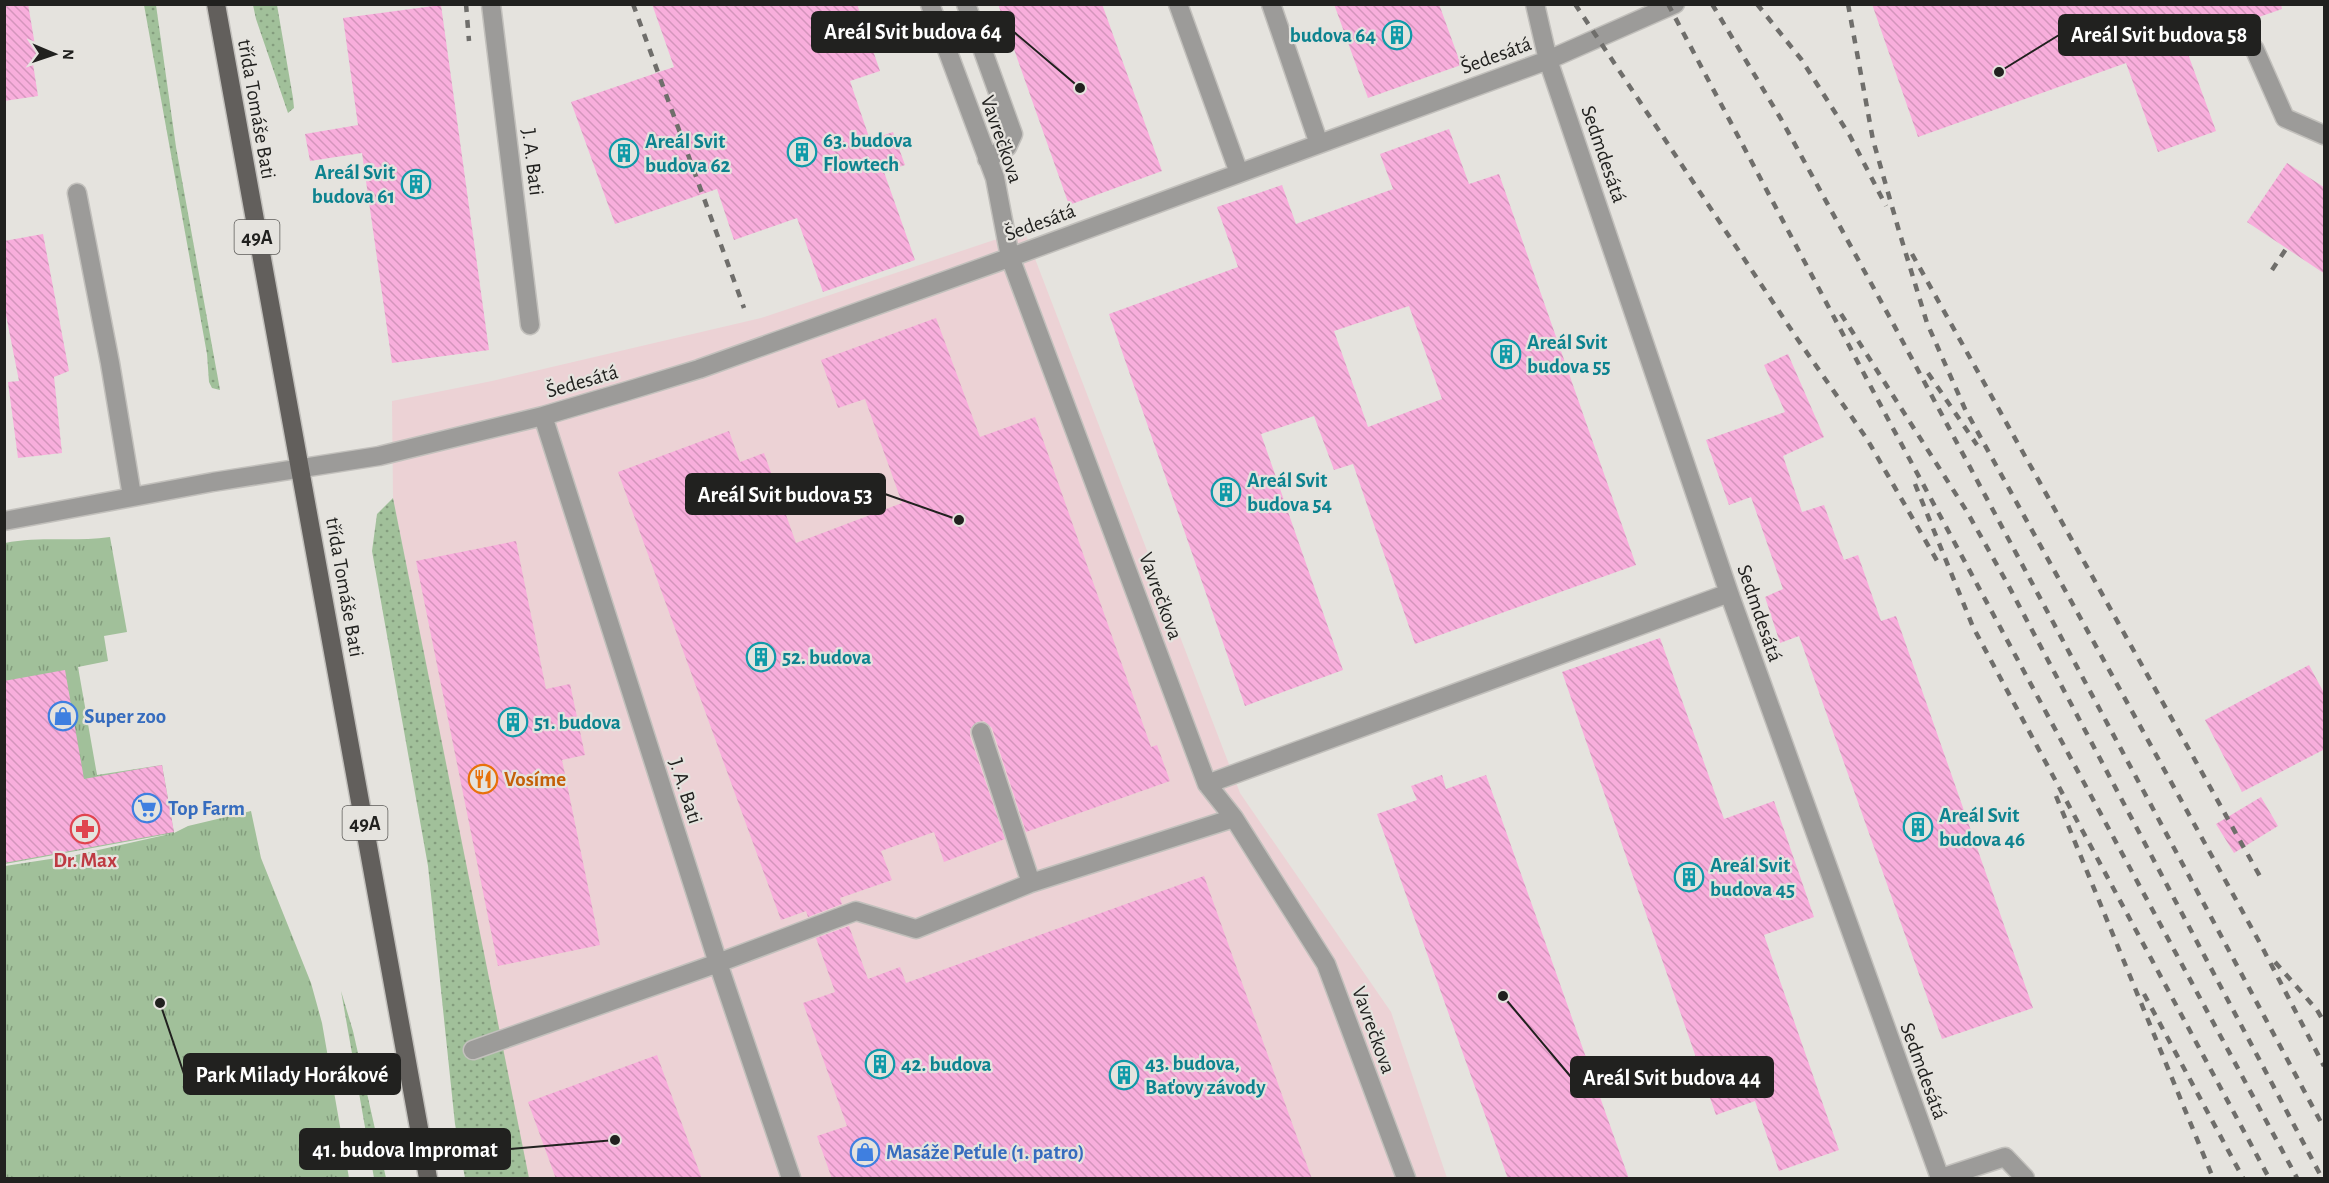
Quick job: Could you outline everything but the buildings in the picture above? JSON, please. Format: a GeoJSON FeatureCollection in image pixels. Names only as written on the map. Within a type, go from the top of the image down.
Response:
{"type":"FeatureCollection","features":[{"type":"Feature","properties":{"kind":"main road","name":"třída Tomáše Bati"},"geometry":{"type":"LineString","coordinates":[[216,4],[428,1179]]}},
{"type":"Feature","properties":{"kind":"street","name":"J. A. Bati"},"geometry":{"type":"LineString","coordinates":[[491,4],[530,325]]}},
{"type":"Feature","properties":{"kind":"street","name":"Vavrečkova"},"geometry":{"type":"LineString","coordinates":[[930,4],[995,178],[1010,257],[1207,784],[1234,818],[1326,964],[1406,1179]]}},
{"type":"Feature","properties":{"kind":"street"},"geometry":{"type":"LineString","coordinates":[[966,4],[1013,134],[1007,147],[987,159]]}},
{"type":"Feature","properties":{"kind":"street"},"geometry":{"type":"LineString","coordinates":[[1178,4],[1239,173]]}},
{"type":"Feature","properties":{"kind":"street"},"geometry":{"type":"LineString","coordinates":[[1271,4],[1319,144]]}},
{"type":"Feature","properties":{"kind":"street","name":"Sedmdesátá"},"geometry":{"type":"LineString","coordinates":[[1535,4],[1548,60],[1729,593],[1940,1179]]}},
{"type":"Feature","properties":{"kind":"street"},"geometry":{"type":"LineString","coordinates":[[1548,60],[1675,4]]}},
{"type":"Feature","properties":{"kind":"street"},"geometry":{"type":"LineString","coordinates":[[2254,48],[2285,118],[2325,135]]}},
{"type":"Feature","properties":{"kind":"street","name":"Šedesátá"},"geometry":{"type":"LineString","coordinates":[[4,521],[132,496],[379,456],[543,416],[693,371],[1548,60]]}},
{"type":"Feature","properties":{"kind":"street"},"geometry":{"type":"LineString","coordinates":[[77,194],[110,363],[132,496]]}},
{"type":"Feature","properties":{"kind":"street","name":"J. A. Bati"},"geometry":{"type":"LineString","coordinates":[[543,416],[718,963],[791,1179]]}},
{"type":"Feature","properties":{"kind":"street"},"geometry":{"type":"LineString","coordinates":[[1207,784],[1729,593]]}},
{"type":"Feature","properties":{"kind":"street"},"geometry":{"type":"LineString","coordinates":[[981,732],[1031,883]]}},
{"type":"Feature","properties":{"kind":"street"},"geometry":{"type":"LineString","coordinates":[[472,1050],[718,963],[856,911],[916,929],[1031,883],[1234,818]]}},
{"type":"Feature","properties":{"kind":"street"},"geometry":{"type":"LineString","coordinates":[[1940,1179],[2005,1157],[2025,1179]]}},
{"type":"Feature","properties":{"kind":"shaded area"},"geometry":{"type":"Polygon","coordinates":[[[1024,230],[1240,793],[1391,1012],[1447,1178],[527,1178],[393,498],[392,401],[492,381],[761,318],[1024,230]]]}},
{"type":"Feature","properties":{"kind":"green space"},"geometry":{"type":"Polygon","coordinates":[[[144,5],[156,5],[176,147],[220,390],[212,388],[209,382],[207,354],[144,5]]]}},
{"type":"Feature","properties":{"kind":"green space"},"geometry":{"type":"Polygon","coordinates":[[[253,5],[277,5],[293,98],[294,108],[288,113],[256,19],[253,5]]]}},
{"type":"Feature","properties":{"kind":"green space"},"geometry":{"type":"Polygon","coordinates":[[[393,498],[529,1178],[465,1178],[455,1124],[428,866],[372,551],[377,514],[393,498]]]}},
{"type":"Feature","properties":{"kind":"green space"},"geometry":{"type":"Polygon","coordinates":[[[110,537],[127,632],[104,636],[108,661],[78,667],[97,775],[162,765],[174,833],[5,864],[5,543],[110,537]]]}},
{"type":"Feature","properties":{"kind":"green space"},"geometry":{"type":"Polygon","coordinates":[[[251,811],[261,858],[311,983],[322,1023],[349,1178],[5,1178],[5,866],[76,855],[174,833],[188,826],[251,811]]]}},
{"type":"Feature","properties":{"kind":"green space"},"geometry":{"type":"Polygon","coordinates":[[[341,991],[353,1031],[386,1178],[374,1178],[341,991]]]}},
{"type":"Feature","properties":{"kind":"railway"},"geometry":{"type":"LineString","coordinates":[[466,4],[469,41]]}},
{"type":"Feature","properties":{"kind":"railway"},"geometry":{"type":"LineString","coordinates":[[633,4],[744,308]]}},
{"type":"Feature","properties":{"kind":"railway"},"geometry":{"type":"LineString","coordinates":[[1575,4],[1796,337],[1867,439],[1940,566]]}},
{"type":"Feature","properties":{"kind":"railway"},"geometry":{"type":"LineString","coordinates":[[1668,4],[1889,421],[2297,1178]]}},
{"type":"Feature","properties":{"kind":"railway"},"geometry":{"type":"LineString","coordinates":[[1712,4],[1781,119],[1889,316],[2324,1128]]}},
{"type":"Feature","properties":{"kind":"railway"},"geometry":{"type":"LineString","coordinates":[[1757,4],[1801,59],[1850,136],[1886,206]]}},
{"type":"Feature","properties":{"kind":"railway"},"geometry":{"type":"LineString","coordinates":[[1848,4],[1873,140],[1899,231],[1927,323],[1965,409],[2261,945],[2324,1066]]}},
{"type":"Feature","properties":{"kind":"railway"},"geometry":{"type":"LineString","coordinates":[[2272,270],[2286,249]]}},
{"type":"Feature","properties":{"kind":"railway"},"geometry":{"type":"LineString","coordinates":[[1912,254],[2262,880]]}},
{"type":"Feature","properties":{"kind":"railway"},"geometry":{"type":"LineString","coordinates":[[1841,314],[1966,510],[2006,581],[2322,1178]]}},
{"type":"Feature","properties":{"kind":"railway"},"geometry":{"type":"LineString","coordinates":[[1928,373],[1977,445]]}},
{"type":"Feature","properties":{"kind":"railway"},"geometry":{"type":"LineString","coordinates":[[1915,484],[1973,627],[2269,1178]]}},
{"type":"Feature","properties":{"kind":"railway"},"geometry":{"type":"LineString","coordinates":[[2056,796],[2213,1178]]}},
{"type":"Feature","properties":{"kind":"railway"},"geometry":{"type":"LineString","coordinates":[[2275,962],[2317,1010],[2324,1022]]}},
{"type":"Feature","properties":{"kind":"railway"},"geometry":{"type":"LineString","coordinates":[[2144,994],[2243,1178]]}},
{"type":"Feature","properties":{"kind":"place","name":"budova 64"},"geometry":{"type":"Point","coordinates":[1397,35]}},
{"type":"Feature","properties":{"kind":"place","name":"Areál Svit budova 58"},"geometry":{"type":"Point","coordinates":[1999,72]}},
{"type":"Feature","properties":{"kind":"place","name":"Areál Svit budova 64"},"geometry":{"type":"Point","coordinates":[1080,88]}},
{"type":"Feature","properties":{"kind":"place","name":"63. budova Flowtech"},"geometry":{"type":"Point","coordinates":[802,152]}},
{"type":"Feature","properties":{"kind":"place","name":"Areál Svit budova 62"},"geometry":{"type":"Point","coordinates":[624,153]}},
{"type":"Feature","properties":{"kind":"place","name":"Areál Svit budova 61"},"geometry":{"type":"Point","coordinates":[416,184]}},
{"type":"Feature","properties":{"kind":"place","name":"Areál Svit budova 55"},"geometry":{"type":"Point","coordinates":[1506,354]}},
{"type":"Feature","properties":{"kind":"place","name":"Areál Svit budova 54"},"geometry":{"type":"Point","coordinates":[1226,492]}},
{"type":"Feature","properties":{"kind":"place","name":"Areál Svit budova 53"},"geometry":{"type":"Point","coordinates":[959,520]}},
{"type":"Feature","properties":{"kind":"place","name":"52. budova"},"geometry":{"type":"Point","coordinates":[761,657]}},
{"type":"Feature","properties":{"kind":"place","name":"Super zoo"},"geometry":{"type":"Point","coordinates":[63,716]}},
{"type":"Feature","properties":{"kind":"place","name":"51. budova"},"geometry":{"type":"Point","coordinates":[513,722]}},
{"type":"Feature","properties":{"kind":"place","name":"Vosíme"},"geometry":{"type":"Point","coordinates":[483,779]}},
{"type":"Feature","properties":{"kind":"place","name":"Top Farm"},"geometry":{"type":"Point","coordinates":[147,808]}},
{"type":"Feature","properties":{"kind":"place","name":"Areál Svit budova 46"},"geometry":{"type":"Point","coordinates":[1918,827]}},
{"type":"Feature","properties":{"kind":"place","name":"Dr. Max"},"geometry":{"type":"Point","coordinates":[85,829]}},
{"type":"Feature","properties":{"kind":"place","name":"Areál Svit budova 45"},"geometry":{"type":"Point","coordinates":[1689,877]}},
{"type":"Feature","properties":{"kind":"place","name":"Areál Svit budova 44"},"geometry":{"type":"Point","coordinates":[1503,996]}},
{"type":"Feature","properties":{"kind":"place","name":"Park Milady Horákové"},"geometry":{"type":"Point","coordinates":[160,1003]}},
{"type":"Feature","properties":{"kind":"place","name":"42. budova"},"geometry":{"type":"Point","coordinates":[880,1064]}},
{"type":"Feature","properties":{"kind":"place","name":"43. budova, Baťovy závody"},"geometry":{"type":"Point","coordinates":[1124,1075]}},
{"type":"Feature","properties":{"kind":"place","name":"41. budova Impromat"},"geometry":{"type":"Point","coordinates":[615,1140]}},
{"type":"Feature","properties":{"kind":"place","name":"Masáže Peťule (1. patro)"},"geometry":{"type":"Point","coordinates":[865,1152]}}]}
